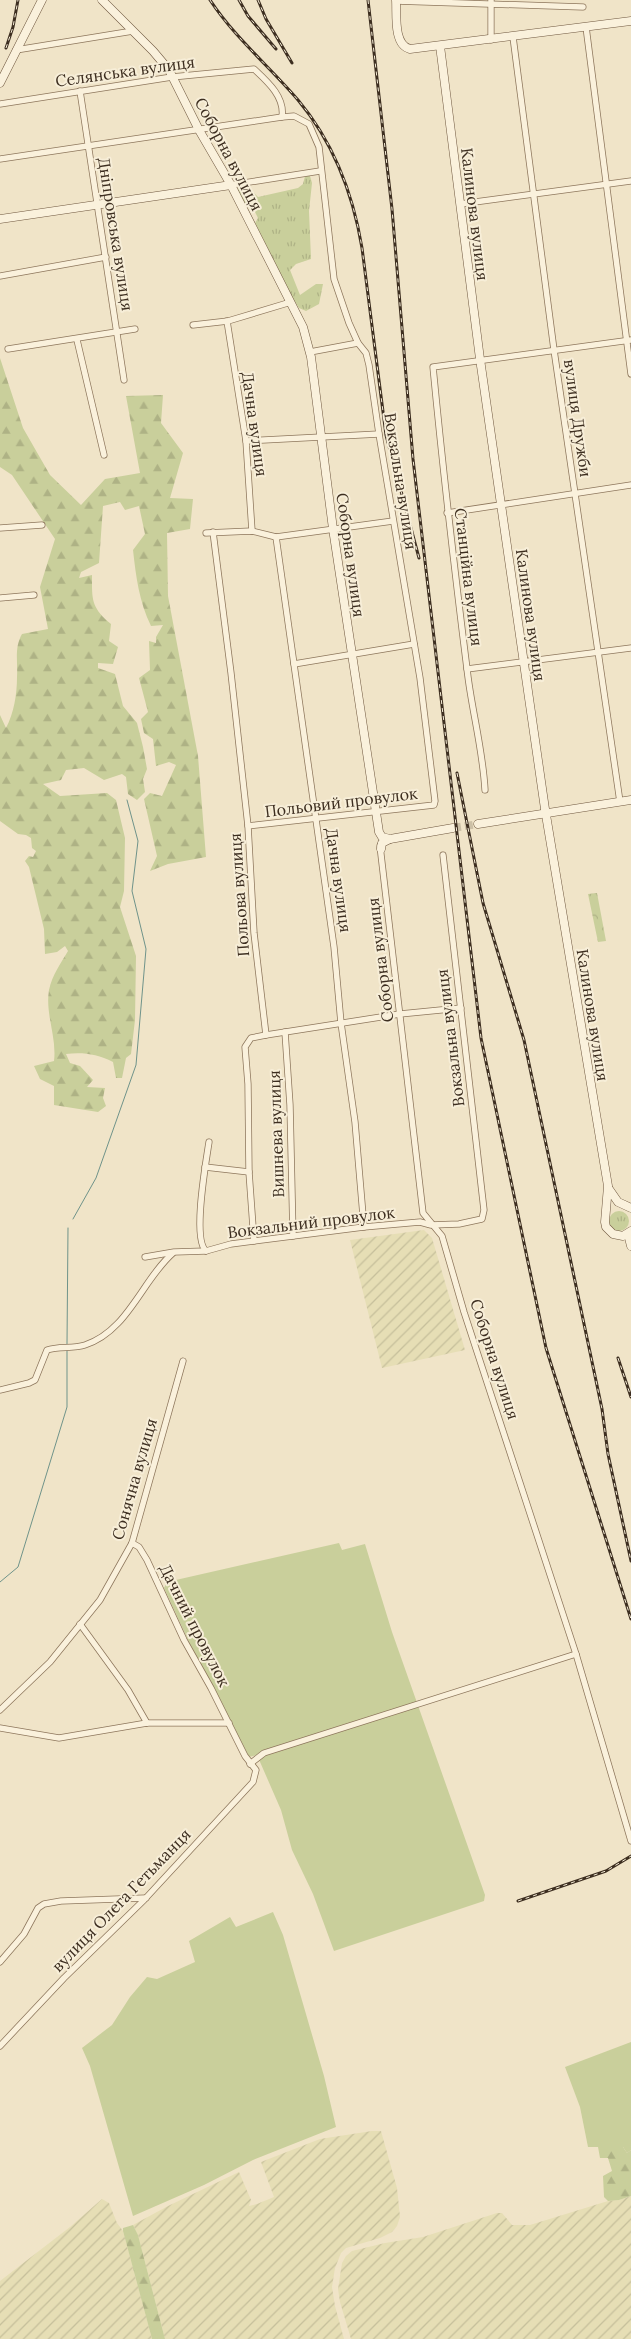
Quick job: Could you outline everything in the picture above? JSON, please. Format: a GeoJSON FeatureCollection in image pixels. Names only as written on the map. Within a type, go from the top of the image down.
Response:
{"type":"FeatureCollection","features":[{"type":"Feature","properties":{"kind":"street"},"geometry":{"type":"LineString","coordinates":[[0,82],[42,0]]}},
{"type":"Feature","properties":{"kind":"street","name":"Соборна вулиця"},"geometry":{"type":"LineString","coordinates":[[102,0],[160,58],[172,77],[199,130],[231,185],[303,327],[310,352],[320,439],[379,832],[423,1213],[442,1236],[464,1312],[576,1654],[631,1841]]}},
{"type":"Feature","properties":{"kind":"street"},"geometry":{"type":"LineString","coordinates":[[583,7],[491,1],[396,0],[402,45],[410,49],[491,40],[631,20]]}},
{"type":"Feature","properties":{"kind":"street"},"geometry":{"type":"LineString","coordinates":[[491,1],[491,40]]}},
{"type":"Feature","properties":{"kind":"street"},"geometry":{"type":"LineString","coordinates":[[586,27],[631,374]]}},
{"type":"Feature","properties":{"kind":"street"},"geometry":{"type":"LineString","coordinates":[[16,50],[132,31]]}},
{"type":"Feature","properties":{"kind":"street","name":"вулиця Дружби"},"geometry":{"type":"LineString","coordinates":[[513,37],[554,350],[620,802]]}},
{"type":"Feature","properties":{"kind":"street","name":"Калинова вулиця"},"geometry":{"type":"LineString","coordinates":[[440,46],[480,359],[546,814],[608,1186],[606,1216]]}},
{"type":"Feature","properties":{"kind":"street","name":"Селянська вулиця"},"geometry":{"type":"LineString","coordinates":[[0,104],[172,77],[254,69],[280,97],[284,107],[282,117]]}},
{"type":"Feature","properties":{"kind":"street","name":"Дніпровська вулиця"},"geometry":{"type":"LineString","coordinates":[[80,91],[124,380]]}},
{"type":"Feature","properties":{"kind":"street","name":"Вокзальна вулиця"},"geometry":{"type":"LineString","coordinates":[[282,117],[294,116],[309,124],[319,147],[320,171],[334,279],[349,323],[358,343],[366,352],[414,644],[435,801]]}},
{"type":"Feature","properties":{"kind":"street"},"geometry":{"type":"LineString","coordinates":[[0,159],[282,117]]}},
{"type":"Feature","properties":{"kind":"street"},"geometry":{"type":"LineString","coordinates":[[0,219],[320,171]]}},
{"type":"Feature","properties":{"kind":"street"},"geometry":{"type":"LineString","coordinates":[[460,204],[631,181]]}},
{"type":"Feature","properties":{"kind":"street"},"geometry":{"type":"LineString","coordinates":[[0,276],[106,258]]}},
{"type":"Feature","properties":{"kind":"street"},"geometry":{"type":"LineString","coordinates":[[193,325],[227,321],[291,302]]}},
{"type":"Feature","properties":{"kind":"street","name":"Дачна вулиця"},"geometry":{"type":"LineString","coordinates":[[227,321],[246,441],[252,531]]}},
{"type":"Feature","properties":{"kind":"street"},"geometry":{"type":"LineString","coordinates":[[8,350],[135,329]]}},
{"type":"Feature","properties":{"kind":"street"},"geometry":{"type":"LineString","coordinates":[[77,340],[88,396],[104,455]]}},
{"type":"Feature","properties":{"kind":"street"},"geometry":{"type":"LineString","coordinates":[[480,359],[628,340]]}},
{"type":"Feature","properties":{"kind":"street"},"geometry":{"type":"LineString","coordinates":[[310,352],[358,343]]}},
{"type":"Feature","properties":{"kind":"street","name":"Станційна вулиця"},"geometry":{"type":"LineString","coordinates":[[480,359],[433,367],[447,513],[467,669],[477,732],[483,756],[485,790]]}},
{"type":"Feature","properties":{"kind":"street"},"geometry":{"type":"LineString","coordinates":[[246,441],[320,439],[379,434]]}},
{"type":"Feature","properties":{"kind":"street"},"geometry":{"type":"LineString","coordinates":[[447,513],[575,492],[631,485]]}},
{"type":"Feature","properties":{"kind":"street"},"geometry":{"type":"LineString","coordinates":[[206,533],[252,531],[276,537],[394,521]]}},
{"type":"Feature","properties":{"kind":"street"},"geometry":{"type":"LineString","coordinates":[[0,528],[42,525]]}},
{"type":"Feature","properties":{"kind":"street","name":"Польова вулиця"},"geometry":{"type":"LineString","coordinates":[[213,532],[248,826],[254,933],[266,1035]]}},
{"type":"Feature","properties":{"kind":"street","name":"Дачна вулиця"},"geometry":{"type":"LineString","coordinates":[[276,537],[334,947],[341,1024],[355,1122],[364,1227]]}},
{"type":"Feature","properties":{"kind":"street"},"geometry":{"type":"LineString","coordinates":[[0,598],[34,595]]}},
{"type":"Feature","properties":{"kind":"street"},"geometry":{"type":"LineString","coordinates":[[294,664],[414,644]]}},
{"type":"Feature","properties":{"kind":"street"},"geometry":{"type":"LineString","coordinates":[[467,669],[631,648]]}},
{"type":"Feature","properties":{"kind":"street"},"geometry":{"type":"LineString","coordinates":[[478,824],[631,800]]}},
{"type":"Feature","properties":{"kind":"street","name":"Польовий провулок"},"geometry":{"type":"LineString","coordinates":[[248,826],[434,805],[435,801]]}},
{"type":"Feature","properties":{"kind":"street"},"geometry":{"type":"LineString","coordinates":[[381,848],[382,843],[390,839],[453,828]]}},
{"type":"Feature","properties":{"kind":"street"},"geometry":{"type":"LineString","coordinates":[[379,832],[382,837],[390,839]]}},
{"type":"Feature","properties":{"kind":"street","name":"Вокзальна вулиця"},"geometry":{"type":"LineString","coordinates":[[443,855],[484,1210],[482,1218]]}},
{"type":"Feature","properties":{"kind":"street"},"geometry":{"type":"LineString","coordinates":[[254,1241],[249,1172],[245,1044],[251,1038],[284,1032],[400,1014],[461,1008]]}},
{"type":"Feature","properties":{"kind":"street","name":"Вишнева вулиця"},"geometry":{"type":"LineString","coordinates":[[284,1032],[290,1105],[293,1236]]}},
{"type":"Feature","properties":{"kind":"street"},"geometry":{"type":"LineString","coordinates":[[206,1251],[202,1247],[201,1240],[201,1201],[209,1142]]}},
{"type":"Feature","properties":{"kind":"street"},"geometry":{"type":"LineString","coordinates":[[206,1167],[249,1172]]}},
{"type":"Feature","properties":{"kind":"street"},"geometry":{"type":"LineString","coordinates":[[608,1186],[614,1199],[629,1208]]}},
{"type":"Feature","properties":{"kind":"street"},"geometry":{"type":"LineString","coordinates":[[629,1208],[615,1207],[606,1216],[606,1227],[618,1236],[630,1233],[631,1246]]}},
{"type":"Feature","properties":{"kind":"street","name":"Вокзальний провулок"},"geometry":{"type":"LineString","coordinates":[[145,1257],[174,1252],[206,1251],[254,1241],[364,1227],[420,1222],[459,1224],[482,1218]]}},
{"type":"Feature","properties":{"kind":"street"},"geometry":{"type":"LineString","coordinates":[[0,1390],[34,1380],[47,1350],[84,1345],[104,1335],[131,1309],[160,1266],[174,1252]]}},
{"type":"Feature","properties":{"kind":"street","name":"Сонячна вулиця"},"geometry":{"type":"LineString","coordinates":[[0,1710],[50,1662],[100,1600],[132,1543],[183,1361]]}},
{"type":"Feature","properties":{"kind":"street","name":"Дачний провулок"},"geometry":{"type":"LineString","coordinates":[[132,1543],[139,1547],[147,1560],[184,1640],[250,1764],[256,1770]]}},
{"type":"Feature","properties":{"kind":"street"},"geometry":{"type":"LineString","coordinates":[[80,1624],[128,1690],[147,1723]]}},
{"type":"Feature","properties":{"kind":"street"},"geometry":{"type":"LineString","coordinates":[[250,1764],[264,1753],[576,1654]]}},
{"type":"Feature","properties":{"kind":"street"},"geometry":{"type":"LineString","coordinates":[[0,1728],[59,1738],[147,1723],[229,1723]]}},
{"type":"Feature","properties":{"kind":"street","name":"вулиця Олега Гетьманця"},"geometry":{"type":"LineString","coordinates":[[0,2046],[64,1978],[146,1898],[253,1782],[256,1770]]}},
{"type":"Feature","properties":{"kind":"street"},"geometry":{"type":"LineString","coordinates":[[0,1962],[24,1934],[38,1908],[44,1904],[61,1901],[146,1898]]}},
{"type":"Feature","properties":{"kind":"shaded area"},"geometry":{"type":"Polygon","coordinates":[[[424,1230],[432,1238],[465,1350],[382,1368],[350,1240],[424,1230]]]}},
{"type":"Feature","properties":{"kind":"shaded area"},"geometry":{"type":"Polygon","coordinates":[[[381,2131],[397,2188],[400,2217],[397,2226],[392,2232],[380,2238],[346,2248],[341,2253],[335,2268],[332,2287],[344,2339],[165,2339],[138,2235],[133,2225],[239,2172],[251,2200],[249,2206],[257,2204],[274,2197],[261,2162],[320,2139],[381,2131]]]}},
{"type":"Feature","properties":{"kind":"shaded area"},"geometry":{"type":"Polygon","coordinates":[[[631,2196],[631,2339],[351,2339],[338,2289],[342,2263],[352,2251],[423,2237],[497,2213],[502,2213],[512,2225],[530,2225],[608,2201],[631,2196]]]}},
{"type":"Feature","properties":{"kind":"shaded area"},"geometry":{"type":"Polygon","coordinates":[[[102,2199],[109,2203],[117,2223],[123,2231],[152,2339],[0,2339],[0,2281],[70,2227],[102,2199]]]}},
{"type":"Feature","properties":{"kind":"green space"},"geometry":{"type":"Polygon","coordinates":[[[305,176],[310,176],[312,183],[309,211],[311,259],[296,264],[290,270],[300,295],[316,284],[323,284],[319,304],[306,311],[299,308],[292,297],[255,223],[258,218],[250,202],[245,203],[238,191],[238,187],[247,185],[258,197],[298,188],[303,184],[305,176]]]}},
{"type":"Feature","properties":{"kind":"green space"},"geometry":{"type":"Polygon","coordinates":[[[0,358],[23,428],[50,475],[81,505],[105,479],[140,473],[126,396],[163,395],[161,423],[183,453],[170,498],[193,499],[190,529],[167,533],[168,596],[198,756],[206,857],[168,864],[150,871],[157,856],[144,799],[150,793],[162,796],[176,765],[169,762],[156,766],[153,739],[144,733],[141,719],[148,712],[139,678],[150,670],[149,641],[156,643],[156,637],[163,625],[151,626],[144,607],[135,570],[133,550],[145,534],[139,506],[125,510],[120,502],[103,506],[99,563],[81,572],[79,578],[92,575],[92,591],[96,608],[111,624],[109,641],[118,647],[113,664],[98,663],[98,668],[115,674],[123,706],[137,723],[147,769],[143,779],[145,792],[137,800],[128,794],[126,777],[122,774],[104,780],[84,768],[66,770],[61,780],[43,784],[60,796],[107,793],[116,800],[125,838],[124,891],[120,907],[136,956],[135,1020],[131,1054],[126,1058],[122,1078],[116,1078],[113,1062],[90,1054],[66,1054],[70,1063],[80,1066],[93,1080],[87,1087],[105,1088],[103,1098],[106,1106],[98,1112],[54,1105],[54,1086],[40,1079],[34,1066],[54,1061],[54,1043],[48,999],[49,990],[54,974],[68,951],[65,946],[57,952],[45,954],[44,929],[29,867],[25,861],[29,856],[33,857],[36,851],[32,848],[31,838],[18,834],[0,821],[0,715],[6,728],[16,697],[17,650],[22,634],[48,629],[40,587],[55,539],[12,475],[0,467],[0,358]]]}},
{"type":"Feature","properties":{"kind":"green space"},"geometry":{"type":"Polygon","coordinates":[[[597,893],[606,941],[598,942],[588,894],[597,893]]]}},
{"type":"Feature","properties":{"kind":"green space"},"geometry":{"type":"Polygon","coordinates":[[[619,1211],[626,1214],[629,1221],[626,1228],[619,1231],[612,1228],[609,1221],[612,1214],[619,1211]]]}},
{"type":"Feature","properties":{"kind":"green space"},"geometry":{"type":"Polygon","coordinates":[[[339,1543],[342,1550],[365,1544],[392,1632],[485,1895],[484,1901],[334,1951],[313,1894],[292,1850],[281,1810],[257,1755],[249,1757],[193,1651],[164,1588],[167,1582],[339,1543]]]}},
{"type":"Feature","properties":{"kind":"green space"},"geometry":{"type":"Polygon","coordinates":[[[273,1912],[283,1935],[324,2076],[336,2127],[253,2160],[204,2185],[133,2216],[90,2066],[82,2048],[112,2025],[130,1997],[147,1977],[157,1979],[195,1962],[189,1941],[230,1917],[236,1927],[273,1912]]]}},
{"type":"Feature","properties":{"kind":"green space"},"geometry":{"type":"Polygon","coordinates":[[[631,2042],[631,2150],[627,2153],[623,2147],[588,2147],[580,2107],[565,2067],[631,2042]]]}},
{"type":"Feature","properties":{"kind":"green space"},"geometry":{"type":"Polygon","coordinates":[[[598,2147],[623,2147],[627,2153],[631,2150],[631,2196],[608,2201],[604,2197],[603,2176],[612,2171],[608,2158],[600,2158],[598,2147]]]}},
{"type":"Feature","properties":{"kind":"green space"},"geometry":{"type":"Polygon","coordinates":[[[133,2225],[138,2235],[165,2339],[152,2339],[123,2231],[123,2228],[133,2225]]]}},
{"type":"Feature","properties":{"kind":"waterway"},"geometry":{"type":"LineString","coordinates":[[73,1219],[96,1178],[136,1065],[146,949],[132,891],[138,841],[127,800]]}},
{"type":"Feature","properties":{"kind":"waterway"},"geometry":{"type":"LineString","coordinates":[[67,1345],[68,1228]]}},
{"type":"Feature","properties":{"kind":"waterway"},"geometry":{"type":"LineString","coordinates":[[0,1582],[18,1567],[67,1407],[67,1349]]}},
{"type":"Feature","properties":{"kind":"tunnel"},"geometry":{"type":"LineString","coordinates":[[453,828],[478,824]]}},
{"type":"Feature","properties":{"kind":"railway"},"geometry":{"type":"LineString","coordinates":[[6,48],[13,27],[18,0]]}},
{"type":"Feature","properties":{"kind":"railway"},"geometry":{"type":"LineString","coordinates":[[210,0],[230,27],[311,116],[332,151],[340,170],[353,208],[362,248],[386,435],[419,558]]}},
{"type":"Feature","properties":{"kind":"railway"},"geometry":{"type":"LineString","coordinates":[[239,0],[248,16],[276,49]]}},
{"type":"Feature","properties":{"kind":"railway"},"geometry":{"type":"LineString","coordinates":[[258,0],[266,19],[292,63]]}},
{"type":"Feature","properties":{"kind":"railway"},"geometry":{"type":"LineString","coordinates":[[368,0],[392,209],[413,459],[481,1038],[546,1348],[631,1619]]}},
{"type":"Feature","properties":{"kind":"railway"},"geometry":{"type":"LineString","coordinates":[[457,773],[483,903],[524,1040],[602,1409],[608,1454],[631,1561]]}},
{"type":"Feature","properties":{"kind":"railway"},"geometry":{"type":"LineString","coordinates":[[618,1358],[631,1397]]}},
{"type":"Feature","properties":{"kind":"railway"},"geometry":{"type":"LineString","coordinates":[[518,1901],[606,1871],[631,1856]]}}]}
